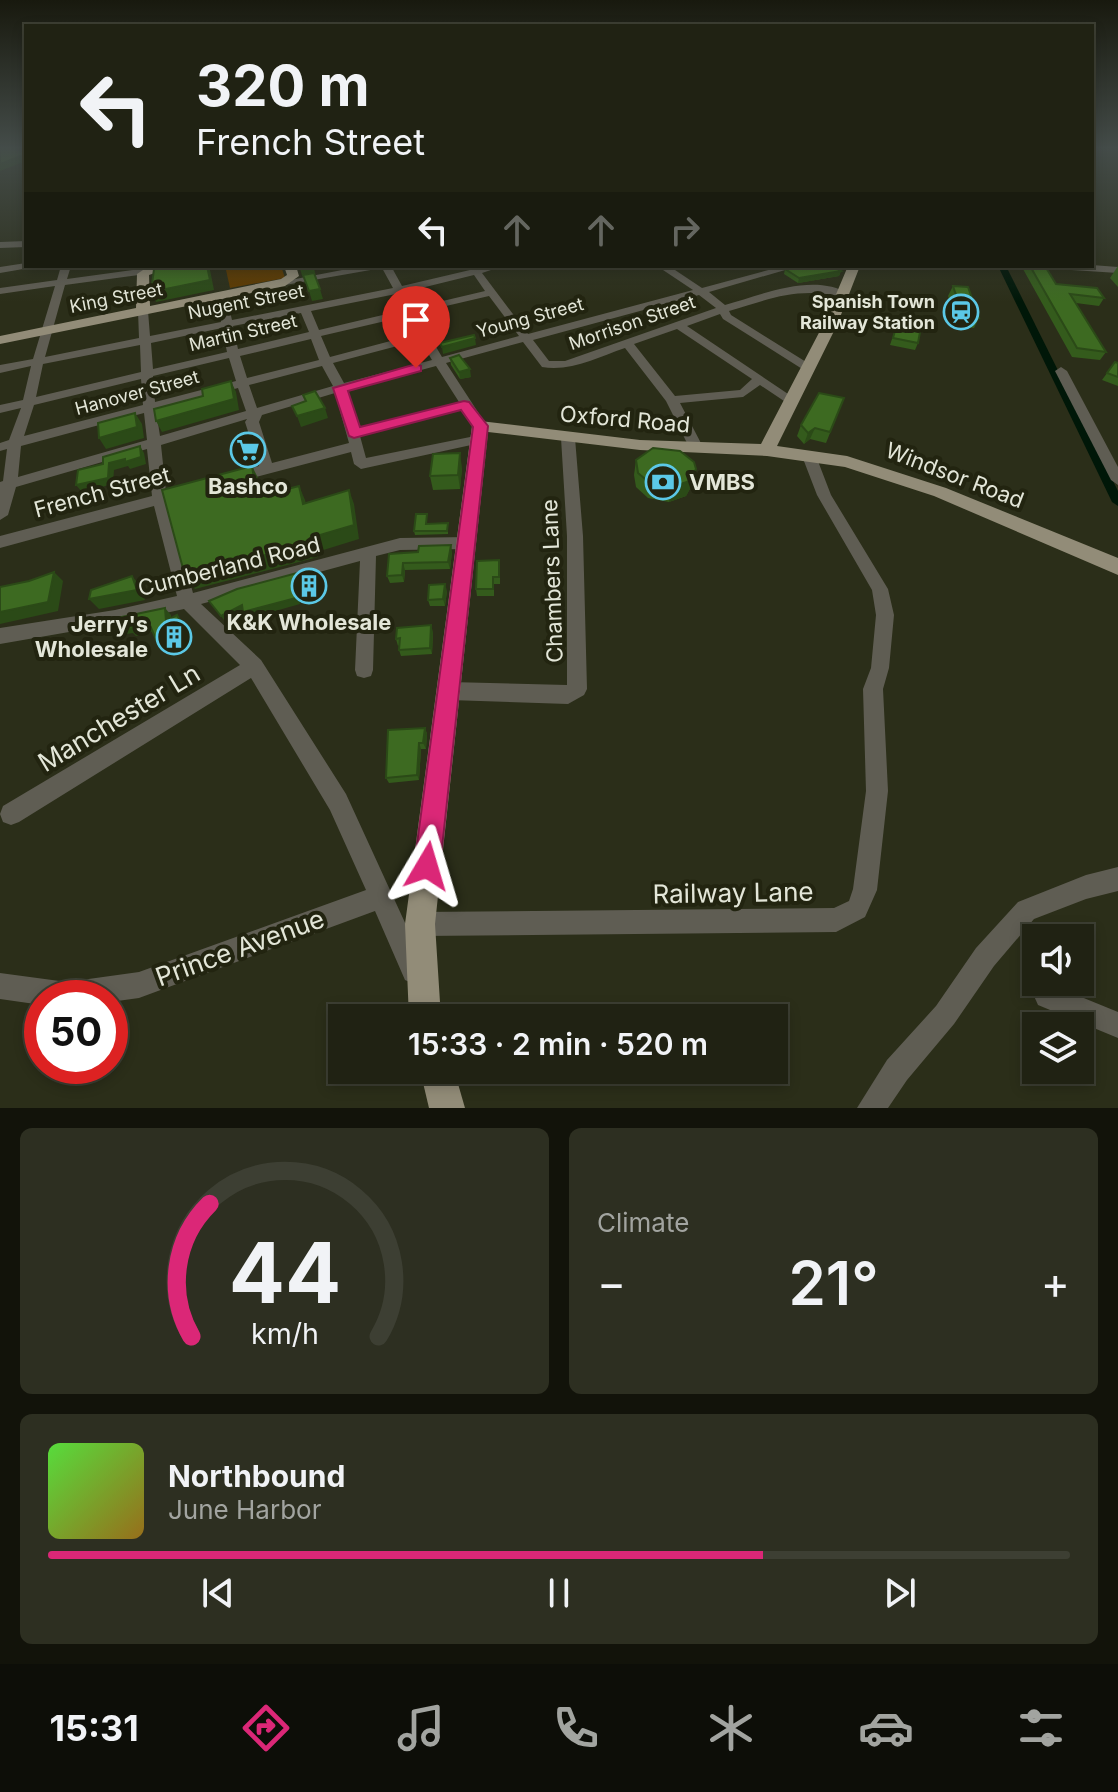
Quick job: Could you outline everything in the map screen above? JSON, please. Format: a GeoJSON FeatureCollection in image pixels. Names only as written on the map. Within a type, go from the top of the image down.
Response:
{"type":"FeatureCollection","features":[{"type":"Feature","properties":{"kind":"main road"},"geometry":{"type":"LineString","coordinates":[[143,311],[145,268]]}},
{"type":"Feature","properties":{"kind":"main road"},"geometry":{"type":"LineString","coordinates":[[285,282],[293,276],[291,268]]}},
{"type":"Feature","properties":{"kind":"main road"},"geometry":{"type":"LineString","coordinates":[[767,450],[844,294],[853,268]]}},
{"type":"Feature","properties":{"kind":"main road","name":"King Street"},"geometry":{"type":"LineString","coordinates":[[0,340],[285,282]]}},
{"type":"Feature","properties":{"kind":"main road"},"geometry":{"type":"LineString","coordinates":[[423,1004],[420,924],[480,433]]}},
{"type":"Feature","properties":{"kind":"main road","name":"Oxford Road"},"geometry":{"type":"LineString","coordinates":[[480,433],[767,450]]}},
{"type":"Feature","properties":{"kind":"main road","name":"Windsor Road"},"geometry":{"type":"LineString","coordinates":[[767,450],[887,473],[1118,567]]}},
{"type":"Feature","properties":{"kind":"main road"},"geometry":{"type":"LineString","coordinates":[[441,1084],[447,1108]]}},
{"type":"Feature","properties":{"kind":"street"},"geometry":{"type":"LineString","coordinates":[[0,245],[24,244]]}},
{"type":"Feature","properties":{"kind":"street"},"geometry":{"type":"LineString","coordinates":[[0,270],[24,266]]}},
{"type":"Feature","properties":{"kind":"street"},"geometry":{"type":"LineString","coordinates":[[0,515],[15,443],[66,268]]}},
{"type":"Feature","properties":{"kind":"street"},"geometry":{"type":"LineString","coordinates":[[0,291],[145,268]]}},
{"type":"Feature","properties":{"kind":"street","name":"King Street"},"geometry":{"type":"LineString","coordinates":[[285,282],[368,268]]}},
{"type":"Feature","properties":{"kind":"street"},"geometry":{"type":"LineString","coordinates":[[305,309],[340,388],[364,465],[480,433],[387,268]]}},
{"type":"Feature","properties":{"kind":"street"},"geometry":{"type":"LineString","coordinates":[[475,268],[528,337]]}},
{"type":"Feature","properties":{"kind":"street","name":"Nugent Street"},"geometry":{"type":"LineString","coordinates":[[0,369],[399,290],[475,268]]}},
{"type":"Feature","properties":{"kind":"street"},"geometry":{"type":"LineString","coordinates":[[666,268],[694,289],[702,291]]}},
{"type":"Feature","properties":{"kind":"street","name":"Young Street"},"geometry":{"type":"LineString","coordinates":[[5,485],[340,388],[785,268]]}},
{"type":"Feature","properties":{"kind":"street"},"geometry":{"type":"LineString","coordinates":[[1087,268],[1118,270]]}},
{"type":"Feature","properties":{"kind":"street","name":"Morrison Street"},"geometry":{"type":"LineString","coordinates":[[528,337],[546,365],[552,367],[629,345],[723,309],[794,289],[821,289],[844,294]]}},
{"type":"Feature","properties":{"kind":"street","name":"Morrison Street"},"geometry":{"type":"LineString","coordinates":[[702,291],[723,309]]}},
{"type":"Feature","properties":{"kind":"street","name":"Martin Street"},"geometry":{"type":"LineString","coordinates":[[0,409],[493,292]]}},
{"type":"Feature","properties":{"kind":"street"},"geometry":{"type":"LineString","coordinates":[[221,295],[241,384],[251,410],[256,414],[252,422],[267,469]]}},
{"type":"Feature","properties":{"kind":"street"},"geometry":{"type":"LineString","coordinates":[[723,309],[727,317],[807,368]]}},
{"type":"Feature","properties":{"kind":"street"},"geometry":{"type":"LineString","coordinates":[[143,311],[160,500],[187,601],[254,666],[338,802],[421,987]]}},
{"type":"Feature","properties":{"kind":"street"},"geometry":{"type":"LineString","coordinates":[[680,326],[791,400]]}},
{"type":"Feature","properties":{"kind":"street","name":"Hanover Street"},"geometry":{"type":"LineString","coordinates":[[0,447],[423,336]]}},
{"type":"Feature","properties":{"kind":"street"},"geometry":{"type":"LineString","coordinates":[[629,345],[672,400],[696,447]]}},
{"type":"Feature","properties":{"kind":"street"},"geometry":{"type":"LineString","coordinates":[[1061,371],[1118,480]]}},
{"type":"Feature","properties":{"kind":"street"},"geometry":{"type":"LineString","coordinates":[[672,400],[743,393],[759,380]]}},
{"type":"Feature","properties":{"kind":"street"},"geometry":{"type":"LineString","coordinates":[[221,482],[464,405]]}},
{"type":"Feature","properties":{"kind":"street","name":"Chambers Lane"},"geometry":{"type":"LineString","coordinates":[[450,691],[568,695],[577,689],[575,536],[568,438]]}},
{"type":"Feature","properties":{"kind":"street","name":"Railway Lane"},"geometry":{"type":"LineString","coordinates":[[420,924],[836,920],[857,909],[865,890],[877,791],[873,689],[880,668],[885,615],[880,589],[824,495],[809,456]]}},
{"type":"Feature","properties":{"kind":"street","name":"French Street"},"geometry":{"type":"LineString","coordinates":[[0,542],[191,491]]}},
{"type":"Feature","properties":{"kind":"street","name":"Cumberland Road"},"geometry":{"type":"LineString","coordinates":[[0,636],[115,617],[187,601],[400,544],[467,543]]}},
{"type":"Feature","properties":{"kind":"street"},"geometry":{"type":"LineString","coordinates":[[364,670],[368,553]]}},
{"type":"Feature","properties":{"kind":"street","name":"Manchester Ln"},"geometry":{"type":"LineString","coordinates":[[11,814],[254,666]]}},
{"type":"Feature","properties":{"kind":"street"},"geometry":{"type":"LineString","coordinates":[[871,1108],[897,1070],[945,1015],[985,957],[1026,910],[1086,887],[1118,879]]}},
{"type":"Feature","properties":{"kind":"street","name":"Prince Avenue"},"geometry":{"type":"LineString","coordinates":[[0,986],[67,995],[139,985],[382,896]]}},
{"type":"Feature","properties":{"kind":"street"},"geometry":{"type":"LineString","coordinates":[[1047,996],[1118,1025]]}},
{"type":"Feature","properties":{"kind":"shaded area"},"geometry":{"type":"Polygon","coordinates":[[[282,268],[285,278],[230,288],[226,270],[282,268]]]}},
{"type":"Feature","properties":{"kind":"building"},"geometry":{"type":"Polygon","coordinates":[[[207,268],[210,280],[151,292],[154,269],[207,268]]]}},
{"type":"Feature","properties":{"kind":"building"},"geometry":{"type":"Polygon","coordinates":[[[836,268],[841,271],[799,278],[785,269],[836,268]]]}},
{"type":"Feature","properties":{"kind":"building"},"geometry":{"type":"Polygon","coordinates":[[[1031,268],[1046,268],[1056,284],[1097,288],[1104,298],[1070,294],[1106,352],[1077,348],[1031,268]]]}},
{"type":"Feature","properties":{"kind":"building"},"geometry":{"type":"Polygon","coordinates":[[[314,273],[320,289],[309,291],[303,275],[314,273]]]}},
{"type":"Feature","properties":{"kind":"building"},"geometry":{"type":"Polygon","coordinates":[[[953,286],[968,287],[979,318],[963,316],[953,286]]]}},
{"type":"Feature","properties":{"kind":"building"},"geometry":{"type":"Polygon","coordinates":[[[896,327],[920,332],[918,343],[893,338],[896,327]]]}},
{"type":"Feature","properties":{"kind":"building"},"geometry":{"type":"Polygon","coordinates":[[[474,335],[475,338],[442,347],[440,343],[474,335]]]}},
{"type":"Feature","properties":{"kind":"building"},"geometry":{"type":"Polygon","coordinates":[[[459,355],[470,369],[459,372],[450,358],[459,355]]]}},
{"type":"Feature","properties":{"kind":"building"},"geometry":{"type":"Polygon","coordinates":[[[1115,362],[1118,363],[1118,377],[1107,373],[1115,362]]]}},
{"type":"Feature","properties":{"kind":"building"},"geometry":{"type":"Polygon","coordinates":[[[231,381],[234,399],[156,421],[154,409],[203,396],[202,389],[231,381]]]}},
{"type":"Feature","properties":{"kind":"building"},"geometry":{"type":"Polygon","coordinates":[[[315,391],[325,408],[297,416],[292,406],[306,401],[303,395],[315,391]]]}},
{"type":"Feature","properties":{"kind":"building"},"geometry":{"type":"Polygon","coordinates":[[[819,393],[844,398],[830,432],[815,428],[808,433],[801,425],[819,393]]]}},
{"type":"Feature","properties":{"kind":"building"},"geometry":{"type":"Polygon","coordinates":[[[135,413],[137,427],[99,438],[98,423],[135,413]]]}},
{"type":"Feature","properties":{"kind":"building"},"geometry":{"type":"Polygon","coordinates":[[[140,446],[141,457],[109,463],[108,478],[76,485],[78,470],[103,464],[103,457],[140,446]]]}},
{"type":"Feature","properties":{"kind":"building"},"geometry":{"type":"Polygon","coordinates":[[[653,448],[680,451],[694,462],[696,469],[690,481],[671,487],[650,483],[638,473],[636,460],[653,448]]]}},
{"type":"Feature","properties":{"kind":"building"},"geometry":{"type":"Polygon","coordinates":[[[460,453],[458,475],[430,476],[433,454],[460,453]]]}},
{"type":"Feature","properties":{"kind":"building"},"geometry":{"type":"Polygon","coordinates":[[[252,466],[257,497],[299,486],[303,504],[349,490],[354,525],[310,538],[311,543],[185,576],[162,490],[252,466]]]}},
{"type":"Feature","properties":{"kind":"building"},"geometry":{"type":"Polygon","coordinates":[[[416,514],[427,514],[426,524],[448,523],[447,531],[414,531],[416,514]]]}},
{"type":"Feature","properties":{"kind":"building"},"geometry":{"type":"Polygon","coordinates":[[[451,545],[448,562],[403,563],[402,575],[387,576],[389,554],[418,552],[419,546],[451,545]]]}},
{"type":"Feature","properties":{"kind":"building"},"geometry":{"type":"Polygon","coordinates":[[[499,560],[499,577],[493,577],[493,589],[476,589],[477,561],[499,560]]]}},
{"type":"Feature","properties":{"kind":"building"},"geometry":{"type":"Polygon","coordinates":[[[312,569],[315,584],[295,589],[296,598],[243,612],[242,605],[221,616],[209,601],[237,589],[312,569]]]}},
{"type":"Feature","properties":{"kind":"building"},"geometry":{"type":"Polygon","coordinates":[[[54,572],[48,602],[0,612],[0,587],[54,572]]]}},
{"type":"Feature","properties":{"kind":"building"},"geometry":{"type":"Polygon","coordinates":[[[132,576],[137,590],[89,599],[91,590],[132,576]]]}},
{"type":"Feature","properties":{"kind":"building"},"geometry":{"type":"Polygon","coordinates":[[[445,584],[443,599],[428,600],[429,585],[445,584]]]}},
{"type":"Feature","properties":{"kind":"building"},"geometry":{"type":"Polygon","coordinates":[[[165,608],[166,621],[177,615],[184,630],[158,644],[149,623],[129,629],[130,624],[114,627],[112,619],[165,608]]]}},
{"type":"Feature","properties":{"kind":"building"},"geometry":{"type":"Polygon","coordinates":[[[431,625],[430,648],[399,650],[397,628],[431,625]]]}},
{"type":"Feature","properties":{"kind":"building"},"geometry":{"type":"Polygon","coordinates":[[[425,728],[423,743],[419,743],[417,775],[386,778],[388,730],[425,728]]]}},
{"type":"Feature","properties":{"kind":"waterway"},"geometry":{"type":"LineString","coordinates":[[1003,268],[1118,502]]}},
{"type":"Feature","properties":{"kind":"place","name":"Spanish Town Railway Station"},"geometry":{"type":"Point","coordinates":[961,312]}},
{"type":"Feature","properties":{"kind":"place","name":"Bashco"},"geometry":{"type":"Point","coordinates":[248,450]}},
{"type":"Feature","properties":{"kind":"place","name":"VMBS"},"geometry":{"type":"Point","coordinates":[663,482]}},
{"type":"Feature","properties":{"kind":"place","name":"K&K Wholesale"},"geometry":{"type":"Point","coordinates":[309,586]}},
{"type":"Feature","properties":{"kind":"place","name":"Jerry's Wholesale"},"geometry":{"type":"Point","coordinates":[174,637]}},
{"type":"Feature","properties":{"kind":"route"},"geometry":{"type":"LineString","coordinates":[[416,368],[340,388],[354,433],[464,405],[480,426],[427,866]]}}]}
